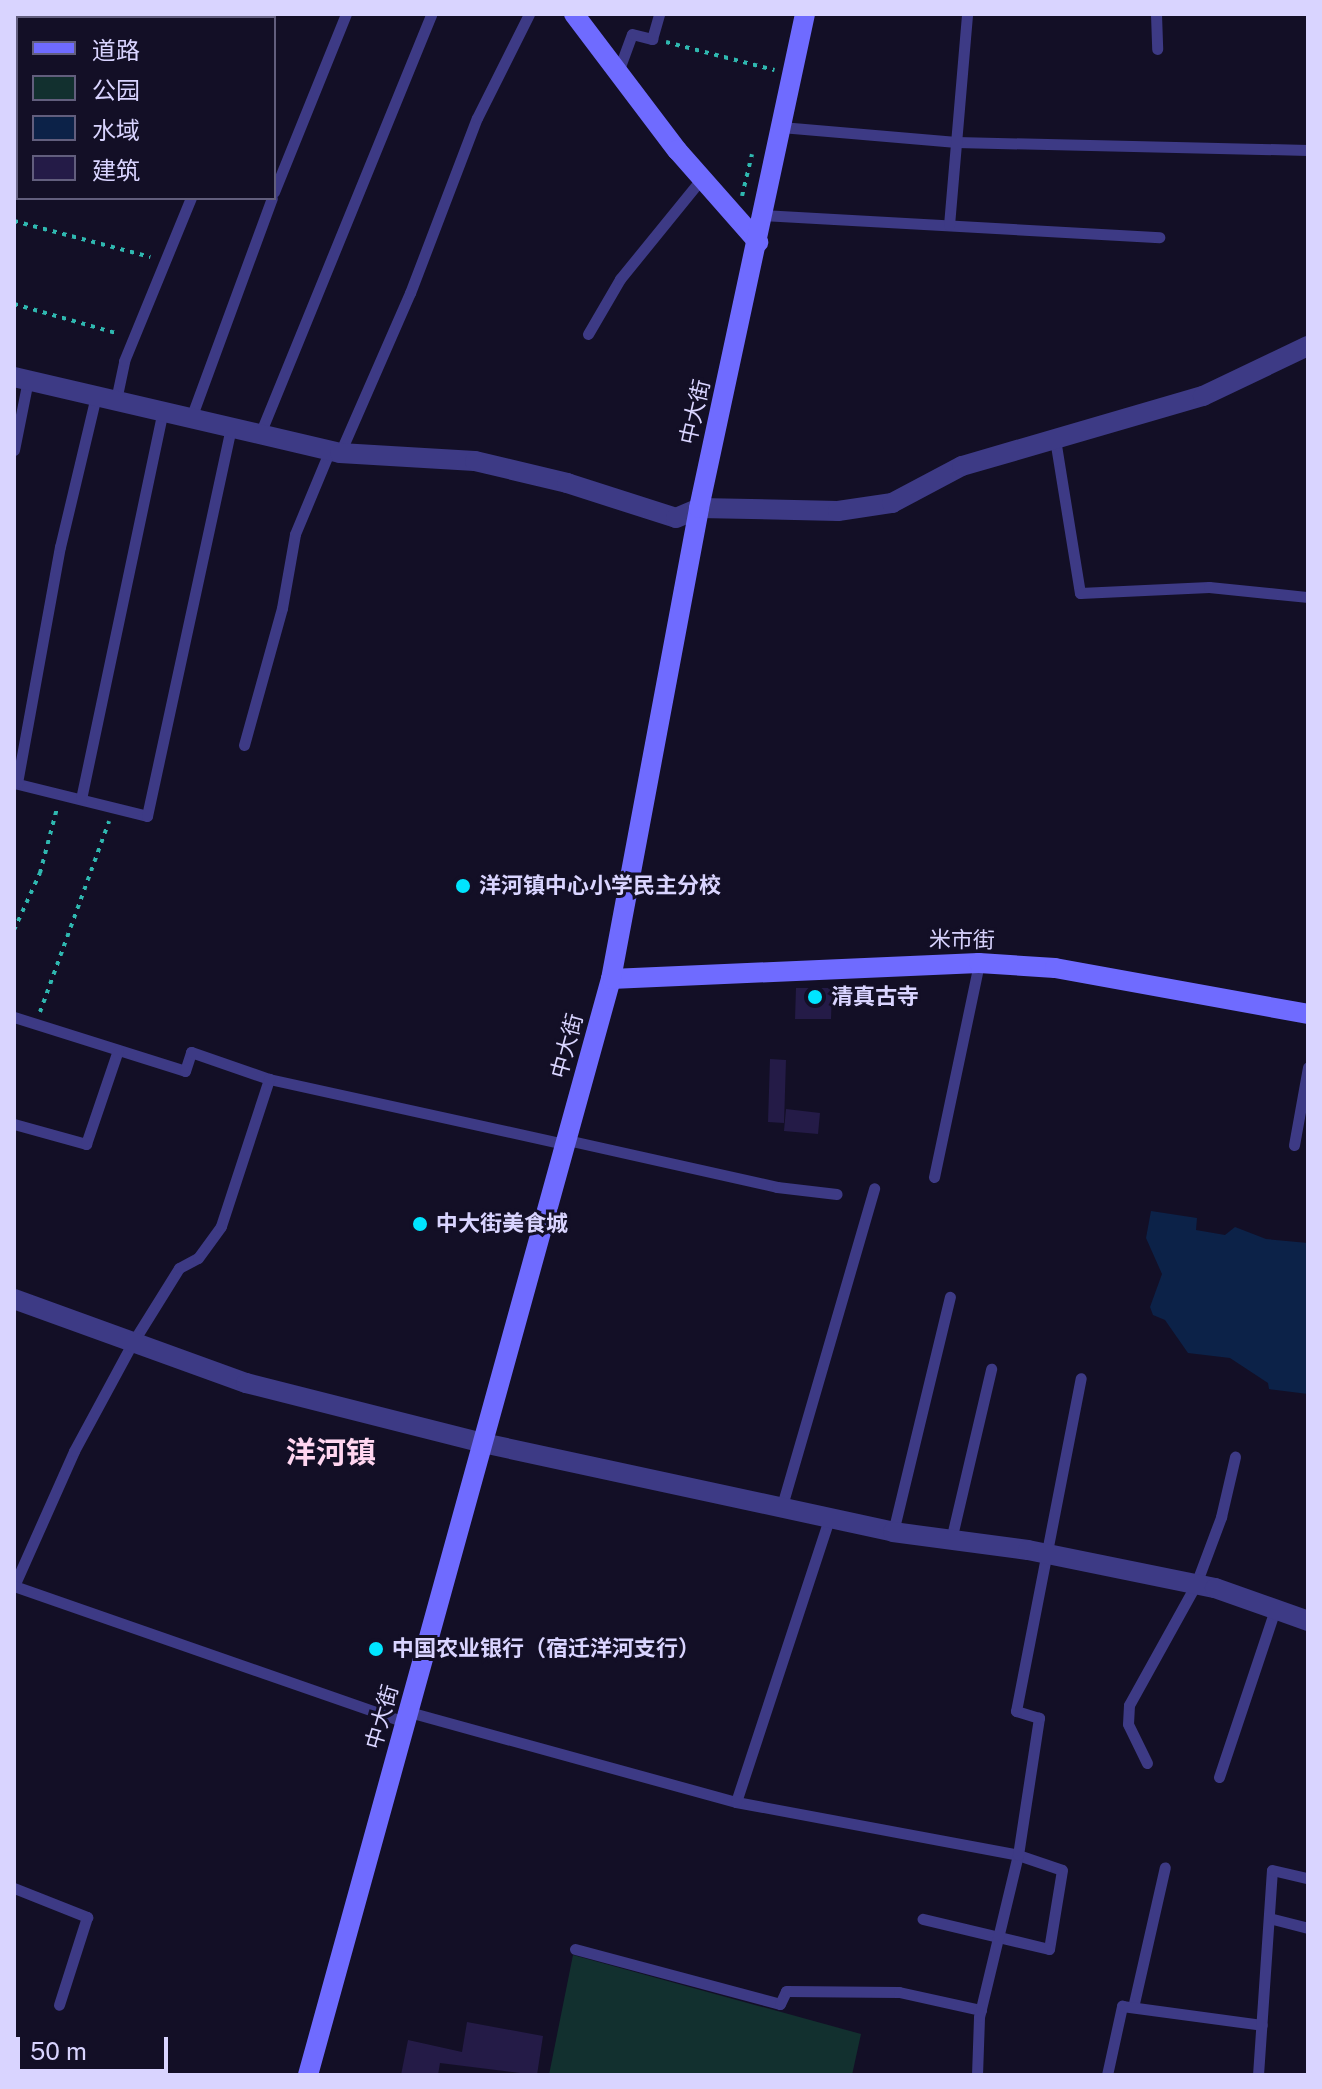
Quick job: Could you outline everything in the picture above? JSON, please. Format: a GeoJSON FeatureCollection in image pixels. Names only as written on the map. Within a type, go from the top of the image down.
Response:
{"type":"FeatureCollection","features":[{"type":"Feature","properties":{"kind":"street","name":"中大街"},"geometry":{"type":"LineString","coordinates":[[308,2075],[611,979],[699,508],[805,14]]}},
{"type":"Feature","properties":{"kind":"street"},"geometry":{"type":"LineString","coordinates":[[581,18],[618,72],[702,178],[758,242]]}},
{"type":"Feature","properties":{"kind":"street"},"geometry":{"type":"LineString","coordinates":[[21,378],[335,452],[475,461],[567,483],[676,518],[699,508],[838,511],[892,503],[962,466],[1203,396],[1308,346]]}},
{"type":"Feature","properties":{"kind":"street","name":"米市街"},"geometry":{"type":"LineString","coordinates":[[611,979],[979,963],[1055,968],[1308,1014]]}},
{"type":"Feature","properties":{"kind":"street"},"geometry":{"type":"LineString","coordinates":[[14,1299],[246,1383],[483,1443],[893,1532],[1045,1553],[1196,1584],[1308,1621]]}},
{"type":"Feature","properties":{"kind":"lane"},"geometry":{"type":"LineString","coordinates":[[276,187],[346,14]]}},
{"type":"Feature","properties":{"kind":"lane"},"geometry":{"type":"LineString","coordinates":[[260,434],[431,14]]}},
{"type":"Feature","properties":{"kind":"lane"},"geometry":{"type":"LineString","coordinates":[[244,745],[282,608],[295,534],[404,307],[477,118],[529,14]]}},
{"type":"Feature","properties":{"kind":"lane"},"geometry":{"type":"LineString","coordinates":[[618,72],[632,34],[652,39],[659,14]]}},
{"type":"Feature","properties":{"kind":"lane"},"geometry":{"type":"LineString","coordinates":[[949,225],[967,14]]}},
{"type":"Feature","properties":{"kind":"lane"},"geometry":{"type":"LineString","coordinates":[[1156,14],[1157,49]]}},
{"type":"Feature","properties":{"kind":"lane"},"geometry":{"type":"LineString","coordinates":[[781,127],[956,142],[1308,150]]}},
{"type":"Feature","properties":{"kind":"lane"},"geometry":{"type":"LineString","coordinates":[[588,334],[620,279],[702,178]]}},
{"type":"Feature","properties":{"kind":"lane"},"geometry":{"type":"LineString","coordinates":[[190,200],[106,398],[60,547],[16,783],[147,816],[231,427]]}},
{"type":"Feature","properties":{"kind":"lane"},"geometry":{"type":"LineString","coordinates":[[191,418],[271,200]]}},
{"type":"Feature","properties":{"kind":"lane"},"geometry":{"type":"LineString","coordinates":[[762,215],[1159,237]]}},
{"type":"Feature","properties":{"kind":"lane"},"geometry":{"type":"LineString","coordinates":[[14,450],[21,378]]}},
{"type":"Feature","properties":{"kind":"lane"},"geometry":{"type":"LineString","coordinates":[[81,799],[163,411]]}},
{"type":"Feature","properties":{"kind":"lane"},"geometry":{"type":"LineString","coordinates":[[1055,439],[1080,593],[1209,587],[1308,597]]}},
{"type":"Feature","properties":{"kind":"lane"},"geometry":{"type":"LineString","coordinates":[[934,1177],[979,963]]}},
{"type":"Feature","properties":{"kind":"lane"},"geometry":{"type":"LineString","coordinates":[[14,1017],[185,1071],[191,1052],[269,1079],[777,1187],[837,1194]]}},
{"type":"Feature","properties":{"kind":"lane"},"geometry":{"type":"LineString","coordinates":[[14,1124],[86,1144],[118,1050]]}},
{"type":"Feature","properties":{"kind":"lane"},"geometry":{"type":"LineString","coordinates":[[1294,1145],[1308,1067]]}},
{"type":"Feature","properties":{"kind":"lane"},"geometry":{"type":"LineString","coordinates":[[269,1079],[221,1226],[198,1258],[179,1268],[133,1342],[74,1451],[14,1586],[407,1717],[736,1802],[1018,1855],[1062,1870],[1049,1949],[923,1919]]}},
{"type":"Feature","properties":{"kind":"lane"},"geometry":{"type":"LineString","coordinates":[[781,1509],[874,1188]]}},
{"type":"Feature","properties":{"kind":"lane"},"geometry":{"type":"LineString","coordinates":[[893,1532],[950,1297]]}},
{"type":"Feature","properties":{"kind":"lane"},"geometry":{"type":"LineString","coordinates":[[951,1540],[991,1369]]}},
{"type":"Feature","properties":{"kind":"lane"},"geometry":{"type":"LineString","coordinates":[[977,2075],[981,2010],[1018,1855],[1039,1718],[1016,1711],[1081,1378]]}},
{"type":"Feature","properties":{"kind":"lane"},"geometry":{"type":"LineString","coordinates":[[1147,1763],[1128,1724],[1129,1705],[1196,1584],[1221,1517],[1235,1457]]}},
{"type":"Feature","properties":{"kind":"lane"},"geometry":{"type":"LineString","coordinates":[[736,1802],[829,1519]]}},
{"type":"Feature","properties":{"kind":"lane"},"geometry":{"type":"LineString","coordinates":[[1219,1777],[1275,1610]]}},
{"type":"Feature","properties":{"kind":"lane"},"geometry":{"type":"LineString","coordinates":[[1134,2003],[1165,1867]]}},
{"type":"Feature","properties":{"kind":"lane"},"geometry":{"type":"LineString","coordinates":[[1258,2075],[1272,1870],[1308,1878]]}},
{"type":"Feature","properties":{"kind":"lane"},"geometry":{"type":"LineString","coordinates":[[14,1888],[87,1917],[59,2005]]}},
{"type":"Feature","properties":{"kind":"lane"},"geometry":{"type":"LineString","coordinates":[[1269,1918],[1308,1928]]}},
{"type":"Feature","properties":{"kind":"lane"},"geometry":{"type":"LineString","coordinates":[[575,1949],[780,2004],[786,1991],[899,1992],[981,2010]]}},
{"type":"Feature","properties":{"kind":"lane"},"geometry":{"type":"LineString","coordinates":[[1107,2075],[1122,2006],[1134,2003],[1262,2025]]}},
{"type":"Feature","properties":{"kind":"path"},"geometry":{"type":"LineString","coordinates":[[652,39],[774,70]]}},
{"type":"Feature","properties":{"kind":"path"},"geometry":{"type":"LineString","coordinates":[[14,221],[164,261]]}},
{"type":"Feature","properties":{"kind":"path"},"geometry":{"type":"LineString","coordinates":[[14,304],[133,338]]}},
{"type":"Feature","properties":{"kind":"path"},"geometry":{"type":"LineString","coordinates":[[14,930],[40,873],[61,794]]}},
{"type":"Feature","properties":{"kind":"path"},"geometry":{"type":"LineString","coordinates":[[35,1024],[114,808]]}},
{"type":"Feature","properties":{"kind":"green space"},"geometry":{"type":"Polygon","coordinates":[[[573,1955],[861,2034],[852,2075],[549,2075],[573,1955]]]}},
{"type":"Feature","properties":{"kind":"water"},"geometry":{"type":"Polygon","coordinates":[[[1151,1211],[1197,1218],[1196,1230],[1225,1235],[1235,1227],[1266,1239],[1308,1243],[1308,1394],[1269,1389],[1268,1383],[1230,1358],[1188,1353],[1165,1320],[1153,1315],[1150,1307],[1162,1274],[1146,1238],[1151,1211]]]}},
{"type":"Feature","properties":{"kind":"building"},"geometry":{"type":"Polygon","coordinates":[[[796,988],[832,988],[831,1019],[795,1019],[796,988]]]}},
{"type":"Feature","properties":{"kind":"building"},"geometry":{"type":"Polygon","coordinates":[[[770,1059],[786,1060],[784,1123],[768,1122],[770,1059]]]}},
{"type":"Feature","properties":{"kind":"building"},"geometry":{"type":"Polygon","coordinates":[[[786,1109],[820,1113],[818,1134],[784,1131],[786,1109]]]}},
{"type":"Feature","properties":{"kind":"building"},"geometry":{"type":"Polygon","coordinates":[[[467,2022],[543,2036],[537,2075],[440,2063],[438,2075],[401,2075],[408,2040],[462,2052],[467,2022]]]}},
{"type":"Feature","properties":{"kind":"place","name":"洋河镇中心小学民主分校"},"geometry":{"type":"Point","coordinates":[463,886]}},
{"type":"Feature","properties":{"kind":"place","name":"清真古寺"},"geometry":{"type":"Point","coordinates":[815,997]}},
{"type":"Feature","properties":{"kind":"place","name":"中大街美食城"},"geometry":{"type":"Point","coordinates":[420,1224]}},
{"type":"Feature","properties":{"kind":"place","name":"中国农业银行（宿迁洋河支行）"},"geometry":{"type":"Point","coordinates":[376,1649]}},
{"type":"Feature","properties":{"kind":"district","name":"洋河镇"},"geometry":{"type":"Point","coordinates":[331,1452]}}]}
